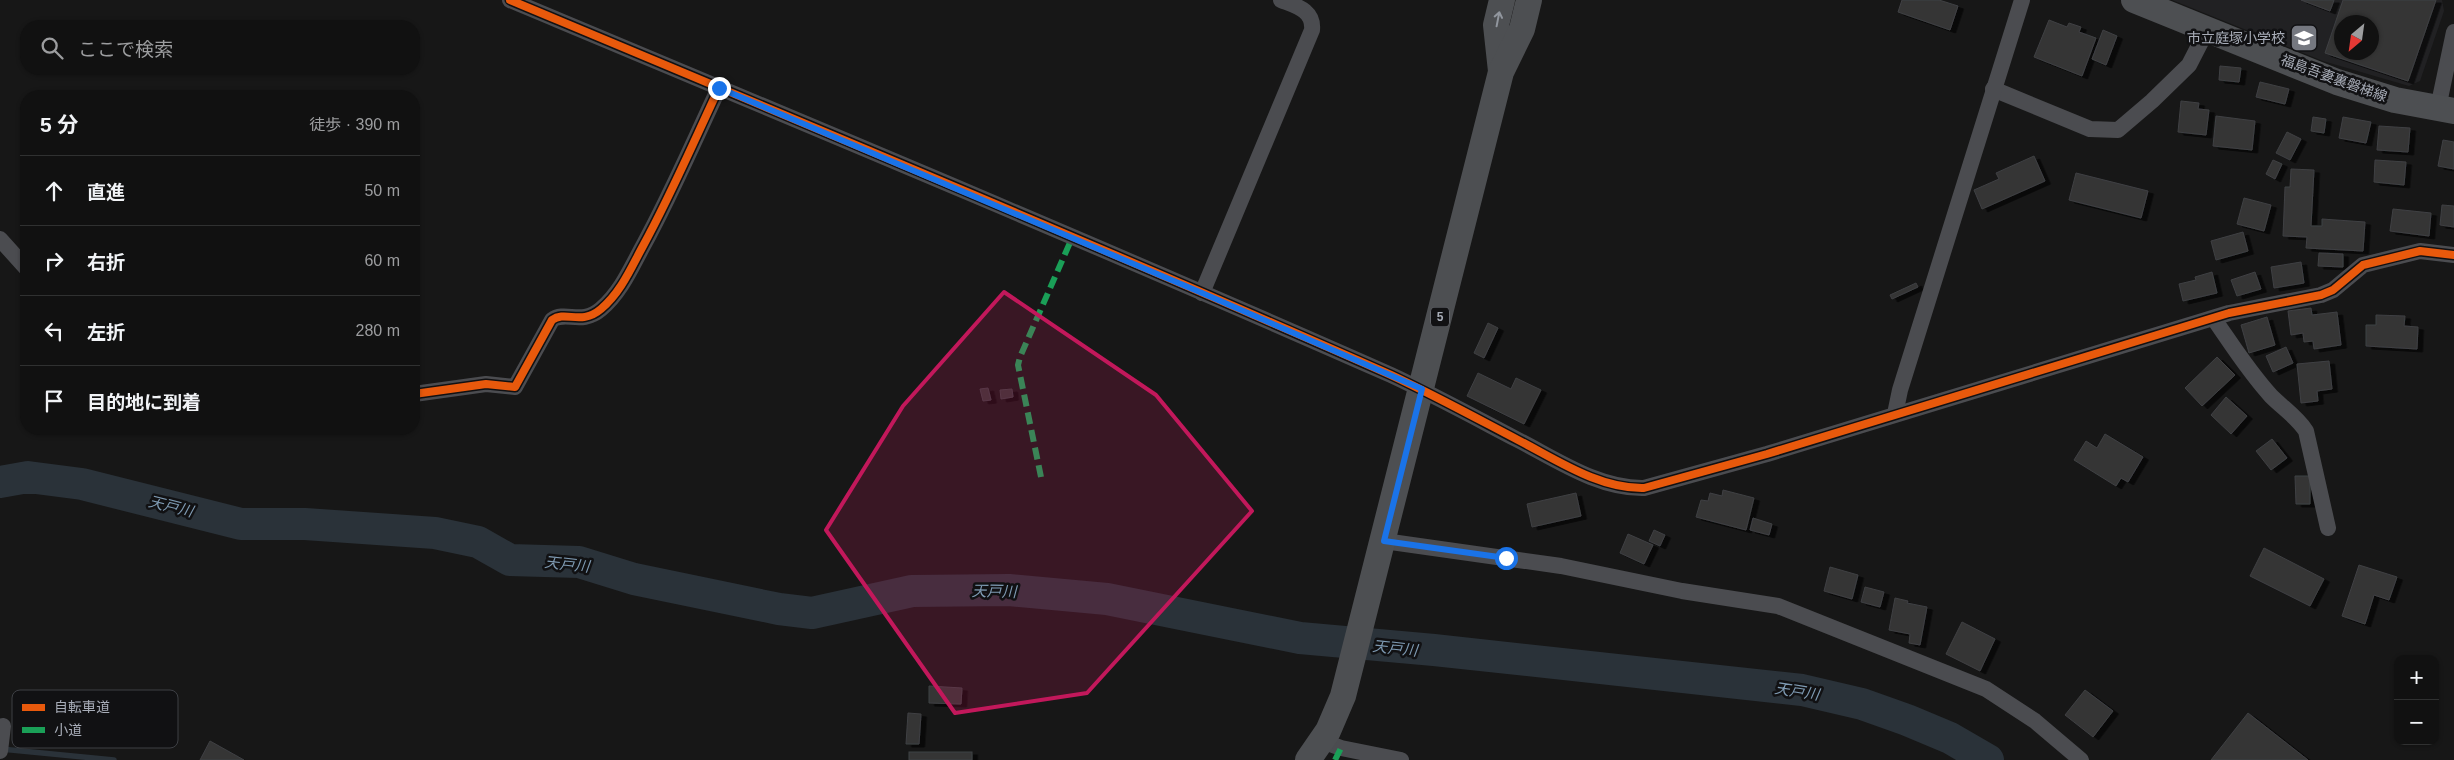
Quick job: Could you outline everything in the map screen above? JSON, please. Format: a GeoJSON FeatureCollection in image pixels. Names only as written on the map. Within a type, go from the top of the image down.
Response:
{"type":"FeatureCollection","features":[{"type":"Feature","properties":{"kind":"main road","name":"5"},"geometry":{"type":"LineString","coordinates":[[1501,72],[1496,25],[1502,0]]}},
{"type":"Feature","properties":{"kind":"main road","name":"5"},"geometry":{"type":"LineString","coordinates":[[1315,750],[1343,696],[1501,72],[1522,29],[1529,0]]}},
{"type":"Feature","properties":{"kind":"main road","name":"福島吾妻裏磐梯線"},"geometry":{"type":"LineString","coordinates":[[2134,0],[2337,82],[2395,100],[2446,110]]}},
{"type":"Feature","properties":{"kind":"street"},"geometry":{"type":"LineString","coordinates":[[510,0],[1202,293],[1422,389],[1565,464],[1614,485],[1629,488],[1644,488],[1767,454],[2229,313],[2321,295],[2333,290],[2363,264],[2420,251],[2454,254]]}},
{"type":"Feature","properties":{"kind":"street"},"geometry":{"type":"LineString","coordinates":[[1202,293],[1312,30],[1310,16],[1301,8],[1281,0]]}},
{"type":"Feature","properties":{"kind":"street"},"geometry":{"type":"LineString","coordinates":[[1895,414],[1900,390],[2022,0]]}},
{"type":"Feature","properties":{"kind":"street"},"geometry":{"type":"LineString","coordinates":[[1993,90],[2090,129],[2118,130],[2152,101],[2189,65],[2207,30]]}},
{"type":"Feature","properties":{"kind":"street"},"geometry":{"type":"LineString","coordinates":[[2446,110],[2454,32]]}},
{"type":"Feature","properties":{"kind":"street"},"geometry":{"type":"LineString","coordinates":[[420,393],[486,384],[515,387],[552,320],[558,317],[581,319],[589,317],[614,296],[658,219],[719,88]]}},
{"type":"Feature","properties":{"kind":"street"},"geometry":{"type":"LineString","coordinates":[[0,239],[20,261]]}},
{"type":"Feature","properties":{"kind":"street"},"geometry":{"type":"LineString","coordinates":[[2214,319],[2241,359],[2271,396],[2300,422],[2306,431],[2328,528]]}},
{"type":"Feature","properties":{"kind":"street"},"geometry":{"type":"LineString","coordinates":[[1381,551],[1562,566],[1682,591],[1778,606],[1986,689],[2035,720],[2081,760]]}},
{"type":"Feature","properties":{"kind":"street"},"geometry":{"type":"LineString","coordinates":[[0,747],[3,726]]}},
{"type":"Feature","properties":{"kind":"street"},"geometry":{"type":"LineString","coordinates":[[1315,750],[1341,748],[1400,760]]}},
{"type":"Feature","properties":{"kind":"highlighted area"},"geometry":{"type":"Polygon","coordinates":[[[1004,292],[1156,395],[1252,511],[1087,693],[955,713],[826,530],[903,406],[1004,292]]]}},
{"type":"Feature","properties":{"kind":"shaded area","name":"市立庭塚小学校"},"geometry":{"type":"Polygon","coordinates":[[[2172,0],[2442,0],[2444,11],[2420,81],[2409,86],[2323,61],[2172,0]]]}},
{"type":"Feature","properties":{"kind":"building"},"geometry":{"type":"Polygon","coordinates":[[[1902,0],[1939,0],[1958,6],[1950,30],[1898,12],[1902,0]]]}},
{"type":"Feature","properties":{"kind":"building"},"geometry":{"type":"Polygon","coordinates":[[[2301,0],[2334,0],[2330,11],[2301,0]]]}},
{"type":"Feature","properties":{"kind":"building"},"geometry":{"type":"Polygon","coordinates":[[[2343,0],[2436,0],[2408,81],[2346,60],[2379,60],[2379,15],[2338,15],[2343,0]]]}},
{"type":"Feature","properties":{"kind":"building"},"geometry":{"type":"Polygon","coordinates":[[[2049,20],[2067,27],[2069,23],[2081,27],[2079,32],[2096,38],[2082,76],[2034,57],[2049,20]]]}},
{"type":"Feature","properties":{"kind":"building"},"geometry":{"type":"Polygon","coordinates":[[[2334,26],[2334,56],[2325,53],[2334,26]]]}},
{"type":"Feature","properties":{"kind":"building"},"geometry":{"type":"Polygon","coordinates":[[[2103,30],[2117,36],[2106,65],[2092,59],[2103,30]]]}},
{"type":"Feature","properties":{"kind":"building"},"geometry":{"type":"Polygon","coordinates":[[[2220,66],[2241,68],[2239,82],[2219,80],[2220,66]]]}},
{"type":"Feature","properties":{"kind":"building"},"geometry":{"type":"Polygon","coordinates":[[[2260,82],[2289,89],[2285,104],[2256,97],[2260,82]]]}},
{"type":"Feature","properties":{"kind":"building"},"geometry":{"type":"Polygon","coordinates":[[[2181,101],[2199,103],[2198,109],[2209,110],[2206,135],[2178,132],[2181,101]]]}},
{"type":"Feature","properties":{"kind":"building"},"geometry":{"type":"Polygon","coordinates":[[[2216,116],[2255,121],[2252,150],[2213,146],[2216,116]]]}},
{"type":"Feature","properties":{"kind":"building"},"geometry":{"type":"Polygon","coordinates":[[[2313,117],[2326,119],[2324,133],[2311,131],[2313,117]]]}},
{"type":"Feature","properties":{"kind":"building"},"geometry":{"type":"Polygon","coordinates":[[[2343,117],[2371,122],[2366,143],[2339,138],[2343,117]]]}},
{"type":"Feature","properties":{"kind":"building"},"geometry":{"type":"Polygon","coordinates":[[[2379,126],[2410,128],[2408,152],[2377,150],[2379,126]]]}},
{"type":"Feature","properties":{"kind":"building"},"geometry":{"type":"Polygon","coordinates":[[[2287,132],[2301,139],[2290,160],[2276,153],[2287,132]]]}},
{"type":"Feature","properties":{"kind":"building"},"geometry":{"type":"Polygon","coordinates":[[[2443,140],[2454,142],[2454,169],[2438,166],[2443,140]]]}},
{"type":"Feature","properties":{"kind":"building"},"geometry":{"type":"Polygon","coordinates":[[[2034,156],[2045,181],[1982,209],[1974,190],[1999,179],[1996,173],[2034,156]]]}},
{"type":"Feature","properties":{"kind":"building"},"geometry":{"type":"Polygon","coordinates":[[[2273,160],[2282,164],[2275,179],[2266,174],[2273,160]]]}},
{"type":"Feature","properties":{"kind":"building"},"geometry":{"type":"Polygon","coordinates":[[[2375,160],[2406,162],[2404,185],[2374,182],[2375,160]]]}},
{"type":"Feature","properties":{"kind":"building"},"geometry":{"type":"Polygon","coordinates":[[[2291,169],[2314,170],[2311,226],[2322,226],[2322,219],[2365,222],[2363,251],[2306,248],[2307,237],[2283,236],[2285,187],[2290,187],[2291,169]]]}},
{"type":"Feature","properties":{"kind":"building"},"geometry":{"type":"Polygon","coordinates":[[[2076,173],[2148,191],[2141,218],[2069,200],[2076,173]]]}},
{"type":"Feature","properties":{"kind":"building"},"geometry":{"type":"Polygon","coordinates":[[[2244,198],[2271,205],[2264,231],[2237,224],[2244,198]]]}},
{"type":"Feature","properties":{"kind":"building"},"geometry":{"type":"Polygon","coordinates":[[[2442,205],[2454,206],[2454,227],[2440,225],[2442,205]]]}},
{"type":"Feature","properties":{"kind":"building"},"geometry":{"type":"Polygon","coordinates":[[[2393,209],[2431,213],[2429,236],[2390,231],[2393,209]]]}},
{"type":"Feature","properties":{"kind":"building"},"geometry":{"type":"Polygon","coordinates":[[[2243,232],[2248,251],[2216,260],[2211,241],[2243,232]]]}},
{"type":"Feature","properties":{"kind":"building"},"geometry":{"type":"Polygon","coordinates":[[[2319,253],[2343,254],[2343,267],[2318,266],[2319,253]]]}},
{"type":"Feature","properties":{"kind":"building"},"geometry":{"type":"Polygon","coordinates":[[[2301,262],[2304,283],[2274,288],[2271,267],[2301,262]]]}},
{"type":"Feature","properties":{"kind":"building"},"geometry":{"type":"Polygon","coordinates":[[[2212,272],[2217,293],[2183,301],[2179,284],[2196,280],[2195,277],[2212,272]]]}},
{"type":"Feature","properties":{"kind":"building"},"geometry":{"type":"Polygon","coordinates":[[[2255,272],[2261,289],[2237,296],[2231,280],[2255,272]]]}},
{"type":"Feature","properties":{"kind":"building"},"geometry":{"type":"Polygon","coordinates":[[[1916,283],[1918,287],[1892,299],[1890,295],[1916,283]]]}},
{"type":"Feature","properties":{"kind":"building"},"geometry":{"type":"Polygon","coordinates":[[[2311,308],[2312,315],[2337,312],[2341,345],[2314,349],[2313,341],[2304,342],[2303,333],[2291,335],[2288,311],[2311,308]]]}},
{"type":"Feature","properties":{"kind":"building"},"geometry":{"type":"Polygon","coordinates":[[[2376,315],[2405,316],[2404,326],[2418,327],[2417,349],[2366,346],[2366,325],[2376,325],[2376,315]]]}},
{"type":"Feature","properties":{"kind":"building"},"geometry":{"type":"Polygon","coordinates":[[[2267,317],[2275,345],[2249,353],[2241,325],[2267,317]]]}},
{"type":"Feature","properties":{"kind":"building"},"geometry":{"type":"Polygon","coordinates":[[[1488,323],[1498,328],[1484,358],[1474,353],[1488,323]]]}},
{"type":"Feature","properties":{"kind":"building"},"geometry":{"type":"Polygon","coordinates":[[[2286,347],[2293,363],[2273,372],[2266,356],[2286,347]]]}},
{"type":"Feature","properties":{"kind":"building"},"geometry":{"type":"Polygon","coordinates":[[[2217,357],[2235,375],[2202,406],[2185,388],[2217,357]]]}},
{"type":"Feature","properties":{"kind":"building"},"geometry":{"type":"Polygon","coordinates":[[[2329,361],[2332,389],[2317,391],[2318,401],[2301,403],[2297,364],[2329,361]]]}},
{"type":"Feature","properties":{"kind":"building"},"geometry":{"type":"Polygon","coordinates":[[[1478,373],[1511,389],[1516,378],[1541,390],[1524,424],[1467,396],[1478,373]]]}},
{"type":"Feature","properties":{"kind":"building"},"geometry":{"type":"Polygon","coordinates":[[[988,388],[991,400],[983,401],[980,389],[988,388]]]}},
{"type":"Feature","properties":{"kind":"building"},"geometry":{"type":"Polygon","coordinates":[[[1012,389],[1013,397],[1001,399],[1000,390],[1012,389]]]}},
{"type":"Feature","properties":{"kind":"building"},"geometry":{"type":"Polygon","coordinates":[[[2226,397],[2247,416],[2231,434],[2211,415],[2226,397]]]}},
{"type":"Feature","properties":{"kind":"building"},"geometry":{"type":"Polygon","coordinates":[[[2105,434],[2143,457],[2128,482],[2121,478],[2116,486],[2074,460],[2086,441],[2097,448],[2105,434]]]}},
{"type":"Feature","properties":{"kind":"building"},"geometry":{"type":"Polygon","coordinates":[[[2272,439],[2287,458],[2271,470],[2256,451],[2272,439]]]}},
{"type":"Feature","properties":{"kind":"building"},"geometry":{"type":"Polygon","coordinates":[[[2295,476],[2310,476],[2310,504],[2296,504],[2295,476]]]}},
{"type":"Feature","properties":{"kind":"building"},"geometry":{"type":"Polygon","coordinates":[[[1723,490],[1754,498],[1746,530],[1696,517],[1701,500],[1708,501],[1710,493],[1722,496],[1723,490]]]}},
{"type":"Feature","properties":{"kind":"building"},"geometry":{"type":"Polygon","coordinates":[[[1576,493],[1581,516],[1532,527],[1527,504],[1576,493]]]}},
{"type":"Feature","properties":{"kind":"building"},"geometry":{"type":"Polygon","coordinates":[[[1753,518],[1772,524],[1769,535],[1750,530],[1753,518]]]}},
{"type":"Feature","properties":{"kind":"building"},"geometry":{"type":"Polygon","coordinates":[[[1654,530],[1665,535],[1660,546],[1649,541],[1654,530]]]}},
{"type":"Feature","properties":{"kind":"building"},"geometry":{"type":"Polygon","coordinates":[[[1628,534],[1653,545],[1644,564],[1620,553],[1628,534]]]}},
{"type":"Feature","properties":{"kind":"building"},"geometry":{"type":"Polygon","coordinates":[[[2264,548],[2324,579],[2310,606],[2250,576],[2264,548]]]}},
{"type":"Feature","properties":{"kind":"building"},"geometry":{"type":"Polygon","coordinates":[[[2359,565],[2397,577],[2389,600],[2374,595],[2365,624],[2342,616],[2359,565]]]}},
{"type":"Feature","properties":{"kind":"building"},"geometry":{"type":"Polygon","coordinates":[[[1830,567],[1858,575],[1852,599],[1824,591],[1830,567]]]}},
{"type":"Feature","properties":{"kind":"building"},"geometry":{"type":"Polygon","coordinates":[[[1865,587],[1884,592],[1880,607],[1861,602],[1865,587]]]}},
{"type":"Feature","properties":{"kind":"building"},"geometry":{"type":"Polygon","coordinates":[[[1895,598],[1908,601],[1907,603],[1927,607],[1920,645],[1909,643],[1910,634],[1889,630],[1895,598]]]}},
{"type":"Feature","properties":{"kind":"building"},"geometry":{"type":"Polygon","coordinates":[[[1962,622],[1995,639],[1980,671],[1946,654],[1962,622]]]}},
{"type":"Feature","properties":{"kind":"building"},"geometry":{"type":"Polygon","coordinates":[[[929,686],[962,688],[961,704],[929,703],[929,686]]]}},
{"type":"Feature","properties":{"kind":"building"},"geometry":{"type":"Polygon","coordinates":[[[2085,690],[2113,711],[2093,737],[2065,715],[2085,690]]]}},
{"type":"Feature","properties":{"kind":"building"},"geometry":{"type":"Polygon","coordinates":[[[908,713],[921,714],[919,744],[906,744],[908,713]]]}},
{"type":"Feature","properties":{"kind":"building"},"geometry":{"type":"Polygon","coordinates":[[[2248,713],[2308,760],[2211,760],[2248,713]]]}},
{"type":"Feature","properties":{"kind":"building"},"geometry":{"type":"Polygon","coordinates":[[[210,741],[244,760],[200,760],[210,741]]]}},
{"type":"Feature","properties":{"kind":"building"},"geometry":{"type":"Polygon","coordinates":[[[909,752],[972,752],[972,760],[909,760],[909,752]]]}},
{"type":"Feature","properties":{"kind":"waterway","name":"天戸川"},"geometry":{"type":"LineString","coordinates":[[0,482],[28,477],[82,484],[241,524],[305,524],[435,533],[478,542],[510,560],[579,562],[634,579],[779,609],[812,613],[912,591],[1009,590],[1107,599],[1300,638],[1434,650],[1802,690],[1862,704],[1907,720],[1950,738],[1988,760]]}},
{"type":"Feature","properties":{"kind":"waterway"},"geometry":{"type":"LineString","coordinates":[[1,749],[114,760]]}},
{"type":"Feature","properties":{"kind":"marked path"},"geometry":{"type":"LineString","coordinates":[[1041,477],[1018,365],[1072,238]]}},
{"type":"Feature","properties":{"kind":"marked path"},"geometry":{"type":"LineString","coordinates":[[1335,760],[1341,748]]}},
{"type":"Feature","properties":{"kind":"cycle path"},"geometry":{"type":"LineString","coordinates":[[510,0],[1172,279],[1391,375],[1579,472],[1595,479],[1627,487],[1644,488],[1767,454],[2229,313],[2321,295],[2333,290],[2363,265],[2420,251],[2454,255]]}},
{"type":"Feature","properties":{"kind":"cycle path"},"geometry":{"type":"LineString","coordinates":[[420,393],[486,384],[515,387],[552,320],[563,316],[580,317],[594,314],[608,302],[625,279],[653,227],[719,88]]}},
{"type":"Feature","properties":{"kind":"place","name":"市立庭塚小学校"},"geometry":{"type":"Point","coordinates":[2304,38]}},
{"type":"Feature","properties":{"kind":"route"},"geometry":{"type":"LineString","coordinates":[[719,88],[1257,316],[1422,389],[1384,541],[1506,558]]}}]}
